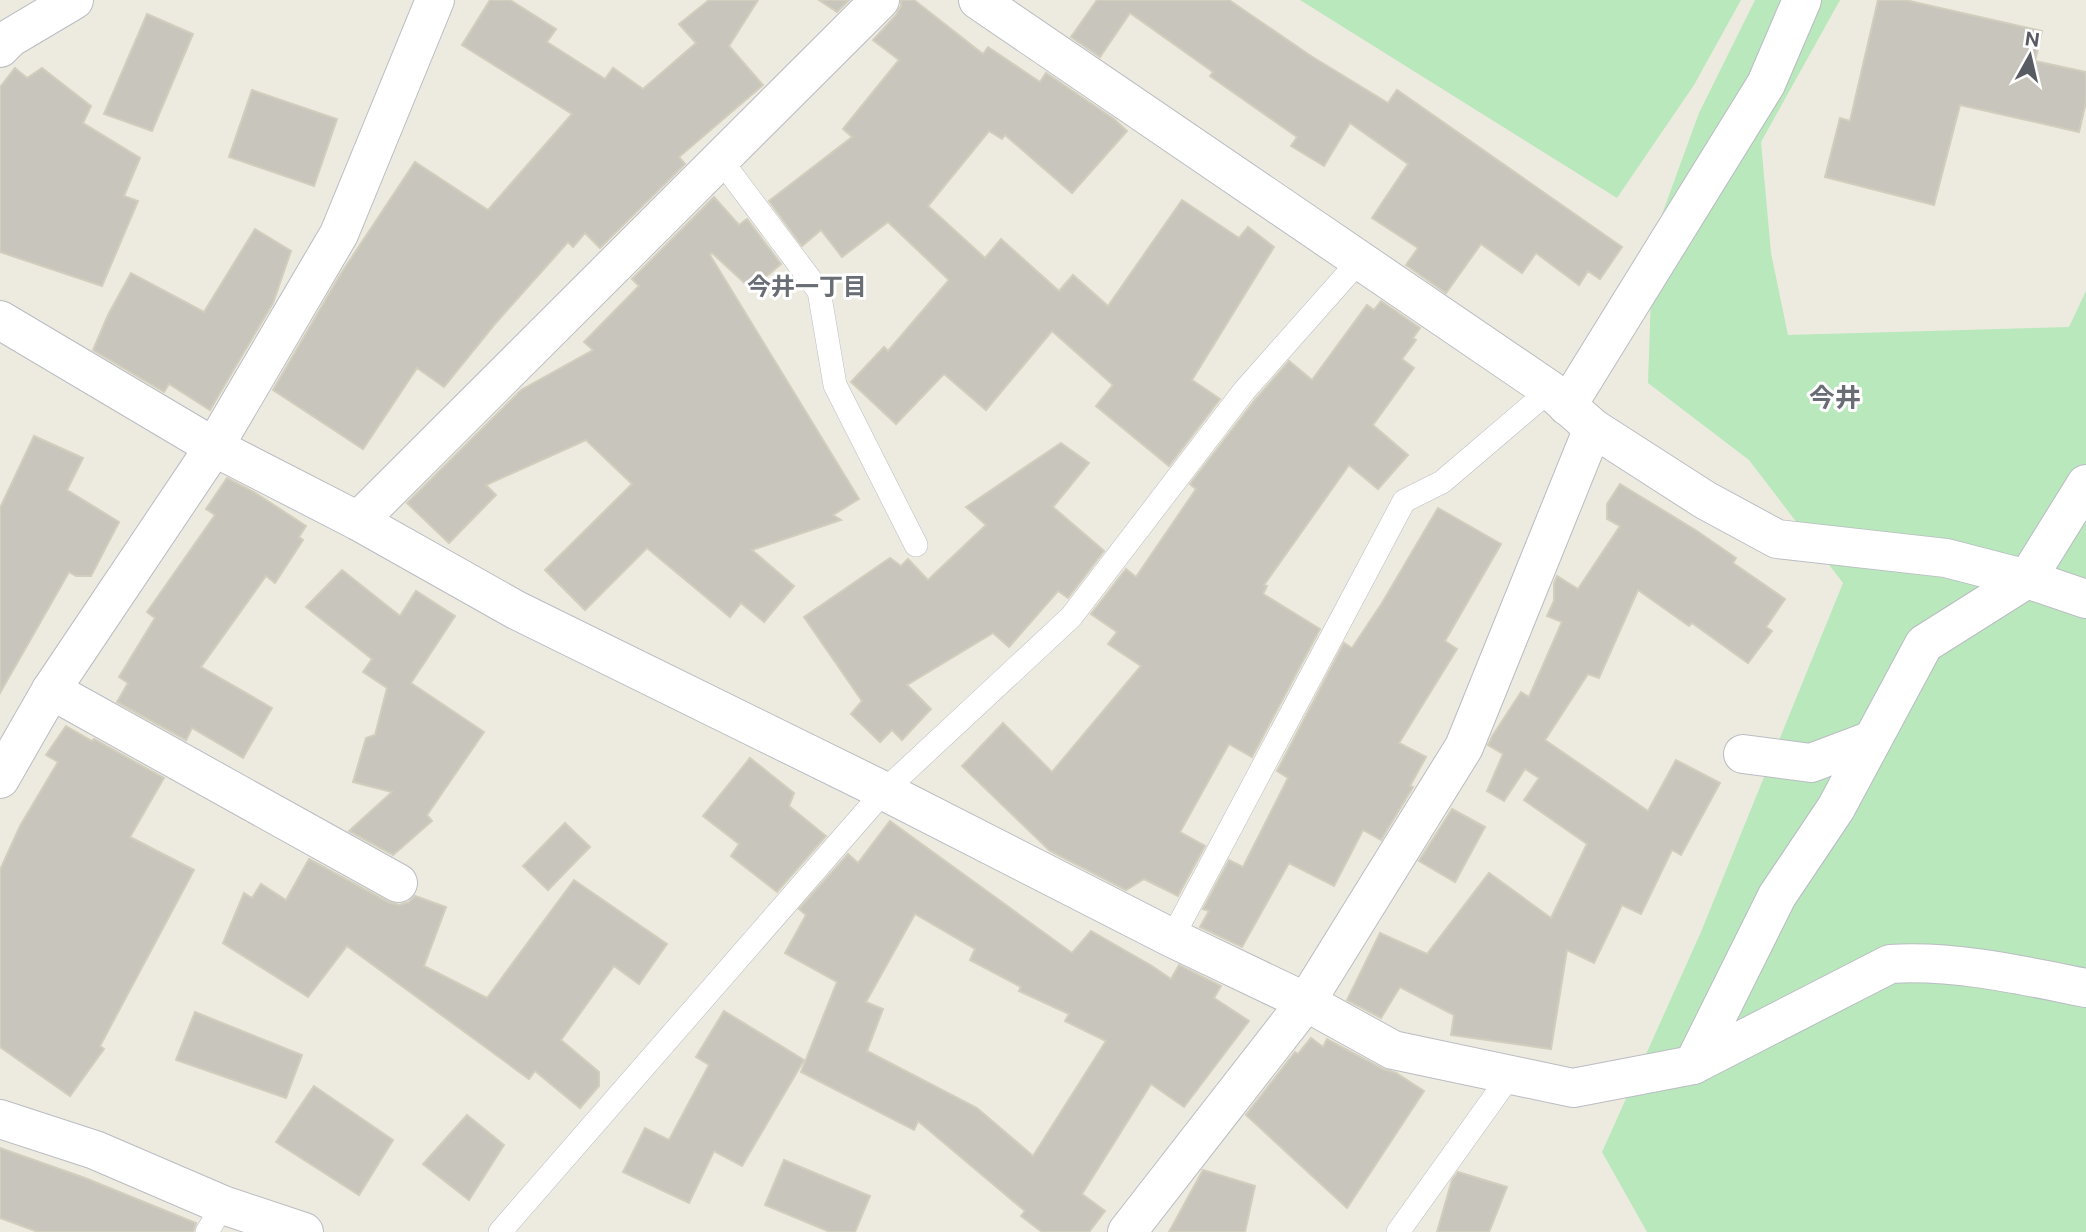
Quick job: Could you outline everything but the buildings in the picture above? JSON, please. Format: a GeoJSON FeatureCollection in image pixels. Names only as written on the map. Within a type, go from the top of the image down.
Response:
{"type":"FeatureCollection","features":[{"type":"Feature","properties":{"kind":"street"},"geometry":{"type":"LineString","coordinates":[[0,48],[10,38],[74,0]]}},
{"type":"Feature","properties":{"kind":"street"},"geometry":{"type":"LineString","coordinates":[[0,779],[51,690],[215,447],[340,234],[435,0]]}},
{"type":"Feature","properties":{"kind":"street"},"geometry":{"type":"LineString","coordinates":[[358,521],[880,0]]}},
{"type":"Feature","properties":{"kind":"street"},"geometry":{"type":"LineString","coordinates":[[978,0],[1360,260],[1705,500],[1777,539],[1946,558],[2026,579],[2086,599]]}},
{"type":"Feature","properties":{"kind":"street"},"geometry":{"type":"LineString","coordinates":[[1127,1232],[1306,1002],[1464,747],[1570,408],[1766,84],[1802,0]]}},
{"type":"Feature","properties":{"kind":"street"},"geometry":{"type":"LineString","coordinates":[[0,320],[215,447],[358,521],[516,610],[884,791],[1172,938],[1306,1002],[1392,1050],[1573,1088],[1693,1065],[1890,964],[1913,962],[1999,970],[2086,988]]}},
{"type":"Feature","properties":{"kind":"street"},"geometry":{"type":"LineString","coordinates":[[1693,1065],[1777,897],[1836,808],[1924,644],[2026,579],[2086,484]]}},
{"type":"Feature","properties":{"kind":"street"},"geometry":{"type":"LineString","coordinates":[[51,690],[398,883]]}},
{"type":"Feature","properties":{"kind":"street"},"geometry":{"type":"LineString","coordinates":[[1743,754],[1811,763],[1872,740]]}},
{"type":"Feature","properties":{"kind":"street"},"geometry":{"type":"LineString","coordinates":[[0,1119],[95,1150],[215,1219],[304,1232]]}},
{"type":"Feature","properties":{"kind":"lane"},"geometry":{"type":"LineString","coordinates":[[720,159],[819,291],[835,386],[916,545]]}},
{"type":"Feature","properties":{"kind":"lane"},"geometry":{"type":"LineString","coordinates":[[500,1232],[884,791],[1071,617],[1244,391],[1360,260]]}},
{"type":"Feature","properties":{"kind":"lane"},"geometry":{"type":"LineString","coordinates":[[1172,938],[1404,501],[1570,408]]}},
{"type":"Feature","properties":{"kind":"lane"},"geometry":{"type":"LineString","coordinates":[[1398,1232],[1511,1074]]}},
{"type":"Feature","properties":{"kind":"green space"},"geometry":{"type":"Polygon","coordinates":[[[1300,0],[1741,0],[1694,85],[1617,198],[1300,0]]]}},
{"type":"Feature","properties":{"kind":"green space"},"geometry":{"type":"Polygon","coordinates":[[[1755,0],[1840,0],[1761,142],[1771,253],[1788,335],[2069,327],[2086,291],[2086,1232],[1647,1232],[1602,1152],[1701,932],[1843,583],[1749,460],[1648,383],[1653,239],[1699,113],[1755,0]]]}},
{"type":"Feature","properties":{"kind":"district","name":"今井一丁目"},"geometry":{"type":"Point","coordinates":[807,287]}},
{"type":"Feature","properties":{"kind":"district","name":"今井"},"geometry":{"type":"Point","coordinates":[1835,398]}}]}
